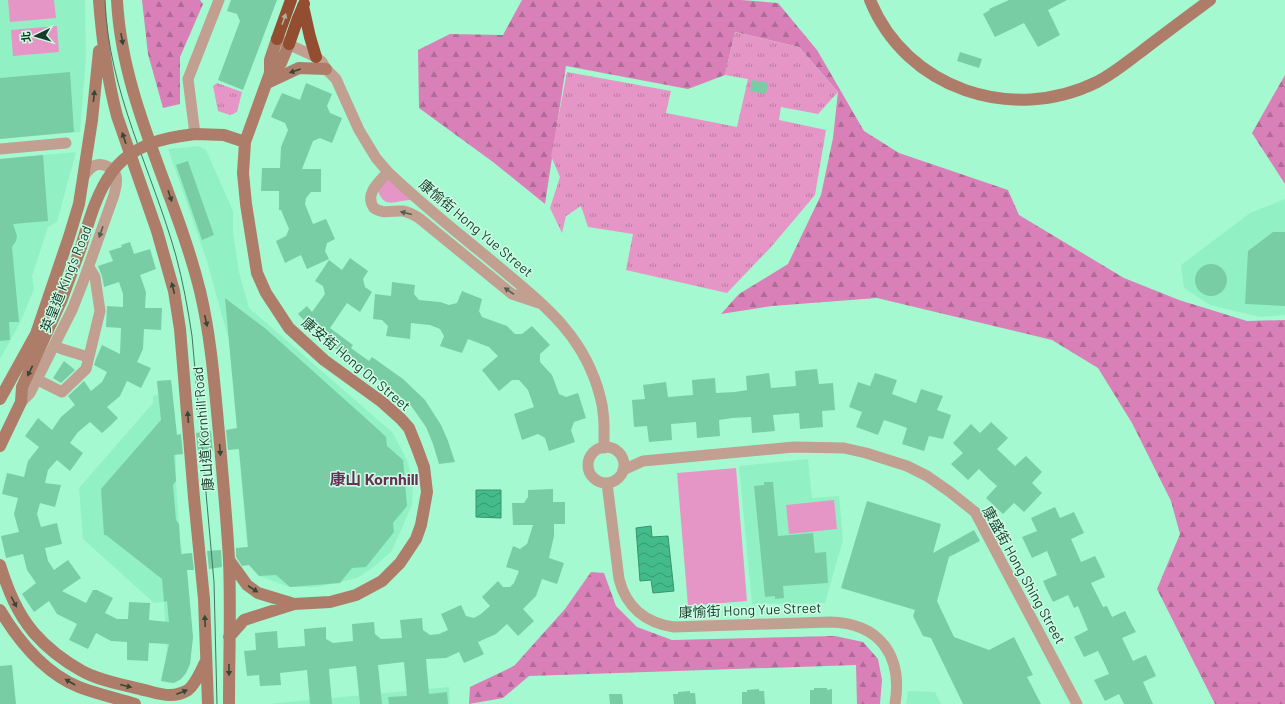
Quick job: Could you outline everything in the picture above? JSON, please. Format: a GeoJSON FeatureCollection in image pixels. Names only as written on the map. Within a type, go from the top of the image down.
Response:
{"type":"FeatureCollection","features":[{"type":"Feature","properties":{"kind":"highway"},"geometry":{"type":"LineString","coordinates":[[277,39],[291,0]]}},
{"type":"Feature","properties":{"kind":"highway"},"geometry":{"type":"LineString","coordinates":[[289,44],[304,3]]}},
{"type":"Feature","properties":{"kind":"highway"},"geometry":{"type":"LineString","coordinates":[[304,3],[310,37],[316,57]]}},
{"type":"Feature","properties":{"kind":"street","name":"英皇道 King's Road"},"geometry":{"type":"LineString","coordinates":[[99,0],[105,60],[112,98],[137,175]]}},
{"type":"Feature","properties":{"kind":"street","name":"康山道 Kornhill Road"},"geometry":{"type":"LineString","coordinates":[[117,0],[128,73],[156,160],[190,253],[208,329],[214,380],[229,560],[229,704]]}},
{"type":"Feature","properties":{"kind":"street"},"geometry":{"type":"LineString","coordinates":[[195,134],[188,79],[219,0]]}},
{"type":"Feature","properties":{"kind":"street"},"geometry":{"type":"LineString","coordinates":[[870,0],[882,24],[898,45],[908,55],[929,71],[952,85],[975,94],[1000,99],[1026,100],[1062,95],[1097,82],[1115,71],[1210,0]]}},
{"type":"Feature","properties":{"kind":"street","name":"英皇道 King's Road"},"geometry":{"type":"LineString","coordinates":[[0,399],[36,334],[79,204],[92,120],[101,25]]}},
{"type":"Feature","properties":{"kind":"street","name":"康愉街 Hong Yue Street"},"geometry":{"type":"LineString","coordinates":[[277,39],[316,57],[322,62],[326,69],[336,78],[343,91],[353,118],[366,144],[388,172],[545,306],[570,334],[585,357],[591,370],[603,407],[604,448]]}},
{"type":"Feature","properties":{"kind":"street","name":"康安街 Hong On Street"},"geometry":{"type":"LineString","coordinates":[[229,637],[244,620],[294,604],[330,602],[356,595],[382,581],[400,563],[416,539],[421,525],[427,492],[426,477],[418,448],[409,428],[382,402],[324,360],[289,328],[266,293],[257,273],[242,173],[245,142],[268,78],[270,60],[277,39]]}},
{"type":"Feature","properties":{"kind":"street","name":"康安街 Hong On Street"},"geometry":{"type":"LineString","coordinates":[[268,78],[281,63],[289,44]]}},
{"type":"Feature","properties":{"kind":"street"},"geometry":{"type":"LineString","coordinates":[[268,78],[300,68],[326,69]]}},
{"type":"Feature","properties":{"kind":"street"},"geometry":{"type":"LineString","coordinates":[[21,402],[22,388],[62,299],[100,191],[116,166],[126,156],[148,143],[165,138],[195,134],[224,135],[245,142]]}},
{"type":"Feature","properties":{"kind":"street"},"geometry":{"type":"LineString","coordinates":[[0,149],[66,143]]}},
{"type":"Feature","properties":{"kind":"street","name":"英皇道 King's Road"},"geometry":{"type":"LineString","coordinates":[[0,446],[21,402],[30,393],[72,310],[89,267],[114,195],[117,182],[115,173],[112,169],[102,165],[96,165],[90,168],[84,176]]}},
{"type":"Feature","properties":{"kind":"street","name":"康愉街 Hong Yue Street"},"geometry":{"type":"LineString","coordinates":[[388,172],[372,191],[371,202],[374,208],[384,212],[403,211],[414,215],[512,294],[545,306]]}},
{"type":"Feature","properties":{"kind":"street","name":"康山道 Kornhill Road"},"geometry":{"type":"LineString","coordinates":[[137,175],[163,252],[174,292],[180,329],[194,498],[204,587],[207,660]]}},
{"type":"Feature","properties":{"kind":"street"},"geometry":{"type":"LineString","coordinates":[[36,379],[62,392],[86,368],[100,312],[95,277],[89,267]]}},
{"type":"Feature","properties":{"kind":"street"},"geometry":{"type":"LineString","coordinates":[[36,334],[62,299]]}},
{"type":"Feature","properties":{"kind":"street"},"geometry":{"type":"LineString","coordinates":[[55,346],[88,356]]}},
{"type":"Feature","properties":{"kind":"street","name":"康盛街 Hong Shing Street"},"geometry":{"type":"LineString","coordinates":[[644,461],[794,447],[844,448],[866,453],[907,466],[927,476],[975,512],[1077,704]]}},
{"type":"Feature","properties":{"kind":"street"},"geometry":{"type":"LineString","coordinates":[[623,470],[623,459],[616,450],[610,448],[604,448],[593,453],[588,464],[591,475],[596,480],[607,483],[617,479],[623,470],[644,461]]}},
{"type":"Feature","properties":{"kind":"street"},"geometry":{"type":"LineString","coordinates":[[620,454],[644,461]]}},
{"type":"Feature","properties":{"kind":"street","name":"康愉街 Hong Yue Street"},"geometry":{"type":"LineString","coordinates":[[607,483],[619,579],[628,602],[640,614],[656,623],[674,627],[830,622],[853,624],[875,636],[887,649],[895,665],[897,673],[897,692],[895,704]]}},
{"type":"Feature","properties":{"kind":"street","name":"康安街 Hong On Street"},"geometry":{"type":"LineString","coordinates":[[229,560],[247,585],[258,593],[294,604]]}},
{"type":"Feature","properties":{"kind":"street"},"geometry":{"type":"LineString","coordinates":[[0,565],[7,587],[19,611],[34,633],[56,655],[82,672],[109,681],[171,695],[188,690],[207,660]]}},
{"type":"Feature","properties":{"kind":"street"},"geometry":{"type":"LineString","coordinates":[[0,610],[21,641],[52,671],[77,686],[135,704]]}},
{"type":"Feature","properties":{"kind":"street"},"geometry":{"type":"LineString","coordinates":[[207,660],[208,704]]}},
{"type":"Feature","properties":{"kind":"shaded area"},"geometry":{"type":"Polygon","coordinates":[[[0,0],[85,0],[86,56],[80,132],[0,139],[0,0]]]}},
{"type":"Feature","properties":{"kind":"shaded area"},"geometry":{"type":"Polygon","coordinates":[[[199,146],[206,150],[233,211],[233,232],[239,272],[249,308],[393,433],[407,460],[413,482],[412,505],[391,552],[371,569],[357,578],[318,587],[290,587],[259,576],[249,565],[229,341],[207,261],[168,149],[199,146]]]}},
{"type":"Feature","properties":{"kind":"shaded area"},"geometry":{"type":"Polygon","coordinates":[[[76,152],[57,222],[48,227],[32,276],[34,289],[20,323],[0,359],[0,159],[76,152]]]}},
{"type":"Feature","properties":{"kind":"shaded area"},"geometry":{"type":"Polygon","coordinates":[[[1285,199],[1285,315],[1260,317],[1210,305],[1184,288],[1181,265],[1250,213],[1285,199]]]}},
{"type":"Feature","properties":{"kind":"shaded area"},"geometry":{"type":"Polygon","coordinates":[[[171,380],[176,431],[176,481],[180,541],[187,574],[193,637],[190,664],[186,673],[181,679],[174,683],[161,681],[167,652],[164,602],[154,603],[83,539],[79,488],[153,403],[153,396],[158,395],[157,381],[171,380]]]}},
{"type":"Feature","properties":{"kind":"shaded area"},"geometry":{"type":"Polygon","coordinates":[[[808,459],[812,498],[839,496],[843,540],[825,603],[752,604],[739,466],[808,459]]]}},
{"type":"Feature","properties":{"kind":"shaded area"},"geometry":{"type":"Polygon","coordinates":[[[449,687],[450,704],[268,704],[449,687]]]}},
{"type":"Feature","properties":{"kind":"shaded area"},"geometry":{"type":"Polygon","coordinates":[[[908,691],[935,692],[941,704],[906,704],[908,691]]]}},
{"type":"Feature","properties":{"kind":"green space"},"geometry":{"type":"Polygon","coordinates":[[[8,0],[54,0],[56,18],[10,22],[8,0]]]}},
{"type":"Feature","properties":{"kind":"green space"},"geometry":{"type":"Polygon","coordinates":[[[142,0],[200,0],[203,4],[180,57],[180,104],[163,108],[148,54],[142,0]]]}},
{"type":"Feature","properties":{"kind":"green space"},"geometry":{"type":"Polygon","coordinates":[[[522,0],[741,0],[778,3],[817,50],[864,131],[899,153],[1008,190],[1019,215],[1124,278],[1179,300],[1247,321],[1285,320],[1285,704],[1215,704],[1157,589],[1180,534],[1171,501],[1132,423],[1098,368],[1052,340],[877,298],[772,306],[721,314],[739,294],[788,264],[821,195],[833,138],[838,92],[799,47],[735,32],[725,75],[688,89],[566,66],[545,204],[493,162],[419,108],[418,50],[450,34],[503,35],[522,0]]]}},
{"type":"Feature","properties":{"kind":"green space"},"geometry":{"type":"Polygon","coordinates":[[[57,26],[59,52],[13,56],[11,30],[57,26]]]}},
{"type":"Feature","properties":{"kind":"green space"},"geometry":{"type":"Polygon","coordinates":[[[735,32],[799,47],[838,92],[818,114],[781,107],[779,120],[826,130],[815,195],[771,247],[727,293],[626,270],[633,234],[588,227],[581,206],[566,216],[562,233],[550,208],[560,177],[551,156],[567,72],[671,91],[666,113],[737,127],[748,79],[725,75],[735,32]]]}},
{"type":"Feature","properties":{"kind":"green space"},"geometry":{"type":"Polygon","coordinates":[[[1285,75],[1285,184],[1252,133],[1285,75]]]}},
{"type":"Feature","properties":{"kind":"green space"},"geometry":{"type":"Polygon","coordinates":[[[217,83],[242,92],[237,112],[230,115],[218,111],[213,86],[217,83]]]}},
{"type":"Feature","properties":{"kind":"green space"},"geometry":{"type":"Polygon","coordinates":[[[385,175],[412,200],[392,203],[384,201],[378,191],[385,175]]]}},
{"type":"Feature","properties":{"kind":"green space"},"geometry":{"type":"Polygon","coordinates":[[[736,468],[747,601],[688,606],[677,473],[736,468]]]}},
{"type":"Feature","properties":{"kind":"green space"},"geometry":{"type":"Polygon","coordinates":[[[834,500],[837,529],[789,534],[786,505],[834,500]]]}},
{"type":"Feature","properties":{"kind":"green space"},"geometry":{"type":"Polygon","coordinates":[[[591,572],[604,573],[616,606],[637,627],[672,640],[835,636],[863,642],[878,659],[882,680],[880,704],[857,704],[856,665],[529,676],[503,698],[469,704],[470,687],[514,666],[565,609],[591,572]]]}},
{"type":"Feature","properties":{"kind":"water"},"geometry":{"type":"Polygon","coordinates":[[[476,490],[501,490],[501,518],[476,517],[476,490]]]}},
{"type":"Feature","properties":{"kind":"water"},"geometry":{"type":"Polygon","coordinates":[[[651,526],[652,537],[668,536],[674,591],[653,593],[651,580],[640,581],[636,528],[651,526]]]}},
{"type":"Feature","properties":{"kind":"building"},"geometry":{"type":"Polygon","coordinates":[[[231,0],[277,0],[243,90],[218,80],[240,21],[237,14],[227,11],[231,0]]]}},
{"type":"Feature","properties":{"kind":"building"},"geometry":{"type":"Polygon","coordinates":[[[1009,0],[1067,0],[1048,10],[1060,35],[1038,47],[1024,23],[995,37],[983,14],[990,10],[989,9],[1009,0]]]}},
{"type":"Feature","properties":{"kind":"building"},"geometry":{"type":"Polygon","coordinates":[[[960,52],[982,59],[979,68],[957,61],[960,52]]]}},
{"type":"Feature","properties":{"kind":"building"},"geometry":{"type":"Polygon","coordinates":[[[70,72],[74,132],[0,139],[0,78],[70,72]]]}},
{"type":"Feature","properties":{"kind":"building"},"geometry":{"type":"Polygon","coordinates":[[[752,80],[768,83],[766,94],[750,91],[752,80]]]}},
{"type":"Feature","properties":{"kind":"building"},"geometry":{"type":"Polygon","coordinates":[[[306,83],[332,94],[327,106],[330,113],[342,118],[332,143],[320,138],[313,141],[302,169],[321,169],[321,192],[311,192],[306,198],[305,204],[313,224],[326,219],[335,239],[327,243],[325,251],[329,259],[307,269],[301,255],[285,263],[276,241],[286,236],[289,229],[281,210],[279,210],[279,191],[261,191],[262,168],[280,168],[281,147],[288,130],[285,123],[271,117],[282,93],[300,100],[306,83]]]}},
{"type":"Feature","properties":{"kind":"building"},"geometry":{"type":"Polygon","coordinates":[[[43,155],[48,221],[13,224],[17,236],[12,247],[19,322],[9,322],[10,340],[0,341],[0,159],[43,155]]]}},
{"type":"Feature","properties":{"kind":"building"},"geometry":{"type":"Polygon","coordinates":[[[188,161],[214,235],[202,240],[176,165],[188,161]]]}},
{"type":"Feature","properties":{"kind":"building"},"geometry":{"type":"Polygon","coordinates":[[[1273,232],[1285,232],[1285,306],[1245,304],[1248,251],[1273,232]]]}},
{"type":"Feature","properties":{"kind":"building"},"geometry":{"type":"Polygon","coordinates":[[[130,242],[134,254],[150,249],[156,269],[140,275],[146,292],[145,308],[162,308],[161,330],[144,329],[143,349],[137,362],[151,368],[141,388],[127,381],[120,396],[107,407],[118,418],[110,426],[102,433],[90,422],[78,432],[70,443],[83,453],[70,471],[57,460],[48,470],[45,483],[61,485],[55,507],[40,503],[37,514],[41,527],[57,523],[62,544],[45,548],[48,561],[54,570],[68,560],[81,578],[62,591],[86,603],[93,590],[97,590],[113,598],[105,613],[117,619],[128,619],[129,602],[150,603],[149,620],[169,622],[167,601],[164,602],[162,579],[106,535],[104,535],[101,489],[161,420],[157,381],[171,380],[177,435],[181,434],[183,454],[174,455],[176,481],[173,485],[176,520],[179,524],[181,554],[192,553],[194,570],[187,570],[193,637],[190,664],[186,673],[181,679],[174,683],[161,681],[169,644],[149,643],[148,661],[127,660],[127,642],[111,641],[96,633],[88,649],[69,640],[77,624],[57,614],[49,601],[34,612],[22,594],[36,583],[27,570],[23,554],[6,558],[1,536],[19,532],[14,514],[18,498],[2,494],[7,473],[24,477],[28,461],[39,447],[25,436],[38,418],[52,430],[61,417],[75,405],[68,396],[84,381],[91,391],[102,382],[107,372],[94,365],[102,345],[120,354],[121,328],[106,327],[107,306],[123,307],[123,294],[119,282],[104,287],[98,266],[113,261],[109,251],[122,247],[121,245],[130,242]]]}},
{"type":"Feature","properties":{"kind":"building"},"geometry":{"type":"Polygon","coordinates":[[[350,258],[368,271],[363,279],[365,287],[372,292],[360,312],[347,303],[330,328],[353,345],[351,348],[369,361],[372,357],[403,379],[425,400],[441,425],[455,462],[439,464],[426,427],[412,407],[394,391],[332,346],[312,329],[298,314],[307,306],[312,312],[325,294],[323,286],[315,281],[329,260],[342,270],[350,258]]]}},
{"type":"Feature","properties":{"kind":"building"},"geometry":{"type":"Polygon","coordinates":[[[1208,264],[1214,264],[1223,268],[1227,280],[1223,292],[1214,296],[1208,296],[1199,292],[1195,283],[1195,277],[1199,268],[1208,264]]]}},
{"type":"Feature","properties":{"kind":"building"},"geometry":{"type":"Polygon","coordinates":[[[392,282],[415,285],[414,294],[419,300],[440,302],[449,305],[457,303],[462,291],[482,299],[479,311],[482,317],[507,326],[515,334],[522,334],[532,326],[550,345],[540,354],[540,362],[552,375],[559,394],[566,397],[578,393],[586,418],[574,422],[571,430],[575,442],[549,451],[545,438],[538,434],[522,440],[514,414],[534,407],[528,390],[519,380],[512,380],[499,391],[482,370],[498,356],[489,347],[468,339],[462,353],[440,346],[444,336],[440,329],[430,325],[411,323],[410,339],[386,336],[388,326],[382,320],[373,319],[375,294],[391,296],[392,282]]]}},
{"type":"Feature","properties":{"kind":"building"},"geometry":{"type":"Polygon","coordinates":[[[225,298],[266,329],[381,432],[386,437],[387,446],[403,460],[407,506],[393,523],[394,532],[366,567],[352,568],[340,583],[290,587],[276,575],[259,576],[249,565],[242,566],[236,557],[236,548],[248,547],[239,449],[228,450],[226,430],[237,428],[225,298]]]}},
{"type":"Feature","properties":{"kind":"building"},"geometry":{"type":"Polygon","coordinates":[[[64,361],[75,370],[61,383],[53,378],[64,361]]]}},
{"type":"Feature","properties":{"kind":"building"},"geometry":{"type":"Polygon","coordinates":[[[817,369],[819,384],[833,383],[835,410],[822,411],[823,427],[800,429],[799,413],[773,415],[775,431],[752,433],[751,417],[732,418],[719,420],[720,436],[697,438],[696,422],[671,424],[672,440],[649,442],[647,426],[634,427],[632,400],[645,399],[643,385],[666,382],[668,397],[693,395],[692,380],[715,378],[716,393],[735,392],[747,390],[746,376],[769,373],[771,388],[796,386],[795,371],[817,369]]]}},
{"type":"Feature","properties":{"kind":"building"},"geometry":{"type":"Polygon","coordinates":[[[875,373],[897,380],[892,394],[916,403],[921,389],[943,396],[937,410],[951,415],[943,439],[929,436],[924,451],[902,444],[907,428],[899,425],[884,420],[878,435],[856,427],[862,412],[849,407],[858,382],[870,386],[875,373]]]}},
{"type":"Feature","properties":{"kind":"building"},"geometry":{"type":"Polygon","coordinates":[[[991,422],[1008,438],[997,449],[1015,466],[1026,456],[1042,472],[1032,483],[1042,493],[1024,512],[1014,503],[1003,514],[986,498],[997,486],[979,469],[968,480],[951,464],[963,453],[953,443],[971,424],[980,433],[991,422]]]}},
{"type":"Feature","properties":{"kind":"building"},"geometry":{"type":"Polygon","coordinates":[[[211,431],[213,451],[198,453],[196,433],[211,431]]]}},
{"type":"Feature","properties":{"kind":"building"},"geometry":{"type":"Polygon","coordinates":[[[764,482],[773,482],[778,536],[813,533],[815,553],[826,552],[828,583],[783,586],[784,598],[775,599],[775,596],[765,597],[754,486],[764,485],[764,482]]]}},
{"type":"Feature","properties":{"kind":"building"},"geometry":{"type":"Polygon","coordinates":[[[553,489],[553,502],[565,502],[565,524],[554,524],[554,536],[549,558],[564,563],[557,584],[542,579],[536,596],[523,609],[534,621],[518,636],[507,624],[496,634],[478,642],[484,654],[464,663],[459,652],[446,658],[426,659],[429,694],[447,692],[448,704],[389,704],[388,697],[407,696],[404,662],[378,665],[382,704],[360,704],[356,666],[329,669],[332,704],[310,704],[307,670],[280,673],[281,685],[260,686],[259,675],[247,676],[244,651],[256,650],[255,633],[277,631],[278,648],[305,646],[304,629],[326,627],[326,639],[333,643],[353,641],[352,624],[374,622],[375,634],[381,639],[402,638],[400,620],[422,618],[423,630],[430,635],[439,634],[448,630],[441,614],[461,605],[466,616],[474,618],[481,614],[490,606],[482,597],[498,581],[503,587],[510,587],[514,583],[519,571],[506,567],[513,546],[520,549],[527,544],[533,525],[513,525],[512,503],[524,503],[528,497],[528,490],[553,489]]]}},
{"type":"Feature","properties":{"kind":"building"},"geometry":{"type":"Polygon","coordinates":[[[867,501],[941,524],[933,553],[974,530],[980,541],[949,557],[937,601],[954,637],[989,650],[1014,637],[1033,675],[1027,677],[1041,704],[963,704],[931,638],[923,636],[913,616],[915,610],[841,588],[867,501]]]}},
{"type":"Feature","properties":{"kind":"building"},"geometry":{"type":"Polygon","coordinates":[[[1055,507],[1060,518],[1074,512],[1084,533],[1071,539],[1081,562],[1095,556],[1101,568],[1105,577],[1091,583],[1103,607],[1107,606],[1112,617],[1125,611],[1136,632],[1122,638],[1133,661],[1146,655],[1156,676],[1143,682],[1153,704],[1124,704],[1119,694],[1105,701],[1094,680],[1109,674],[1105,665],[1098,651],[1084,657],[1074,637],[1088,630],[1078,606],[1074,608],[1068,595],[1053,602],[1047,590],[1043,581],[1057,575],[1047,551],[1032,558],[1022,537],[1037,531],[1031,518],[1055,507]]]}},
{"type":"Feature","properties":{"kind":"building"},"geometry":{"type":"Polygon","coordinates":[[[221,550],[222,567],[209,569],[207,551],[221,550]]]}},
{"type":"Feature","properties":{"kind":"building"},"geometry":{"type":"Polygon","coordinates":[[[12,665],[16,704],[0,704],[0,666],[12,665]]]}},
{"type":"Feature","properties":{"kind":"building"},"geometry":{"type":"Polygon","coordinates":[[[814,688],[827,688],[827,690],[832,689],[832,704],[810,704],[810,690],[814,690],[814,688]]]}},
{"type":"Feature","properties":{"kind":"building"},"geometry":{"type":"Polygon","coordinates":[[[759,689],[759,691],[764,691],[765,704],[742,704],[742,692],[759,689]]]}},
{"type":"Feature","properties":{"kind":"building"},"geometry":{"type":"Polygon","coordinates":[[[690,691],[690,693],[695,693],[696,704],[674,704],[673,694],[690,691]]]}},
{"type":"Feature","properties":{"kind":"building"},"geometry":{"type":"Polygon","coordinates":[[[609,694],[622,694],[623,704],[610,704],[609,694]]]}},
{"type":"Feature","properties":{"kind":"tram line"},"geometry":{"type":"LineString","coordinates":[[105,0],[108,34],[122,98],[176,256],[192,336],[214,582],[217,704]]}},
{"type":"Feature","properties":{"kind":"district","name":"康山 Kornhill"},"geometry":{"type":"Point","coordinates":[374,479]}}]}
